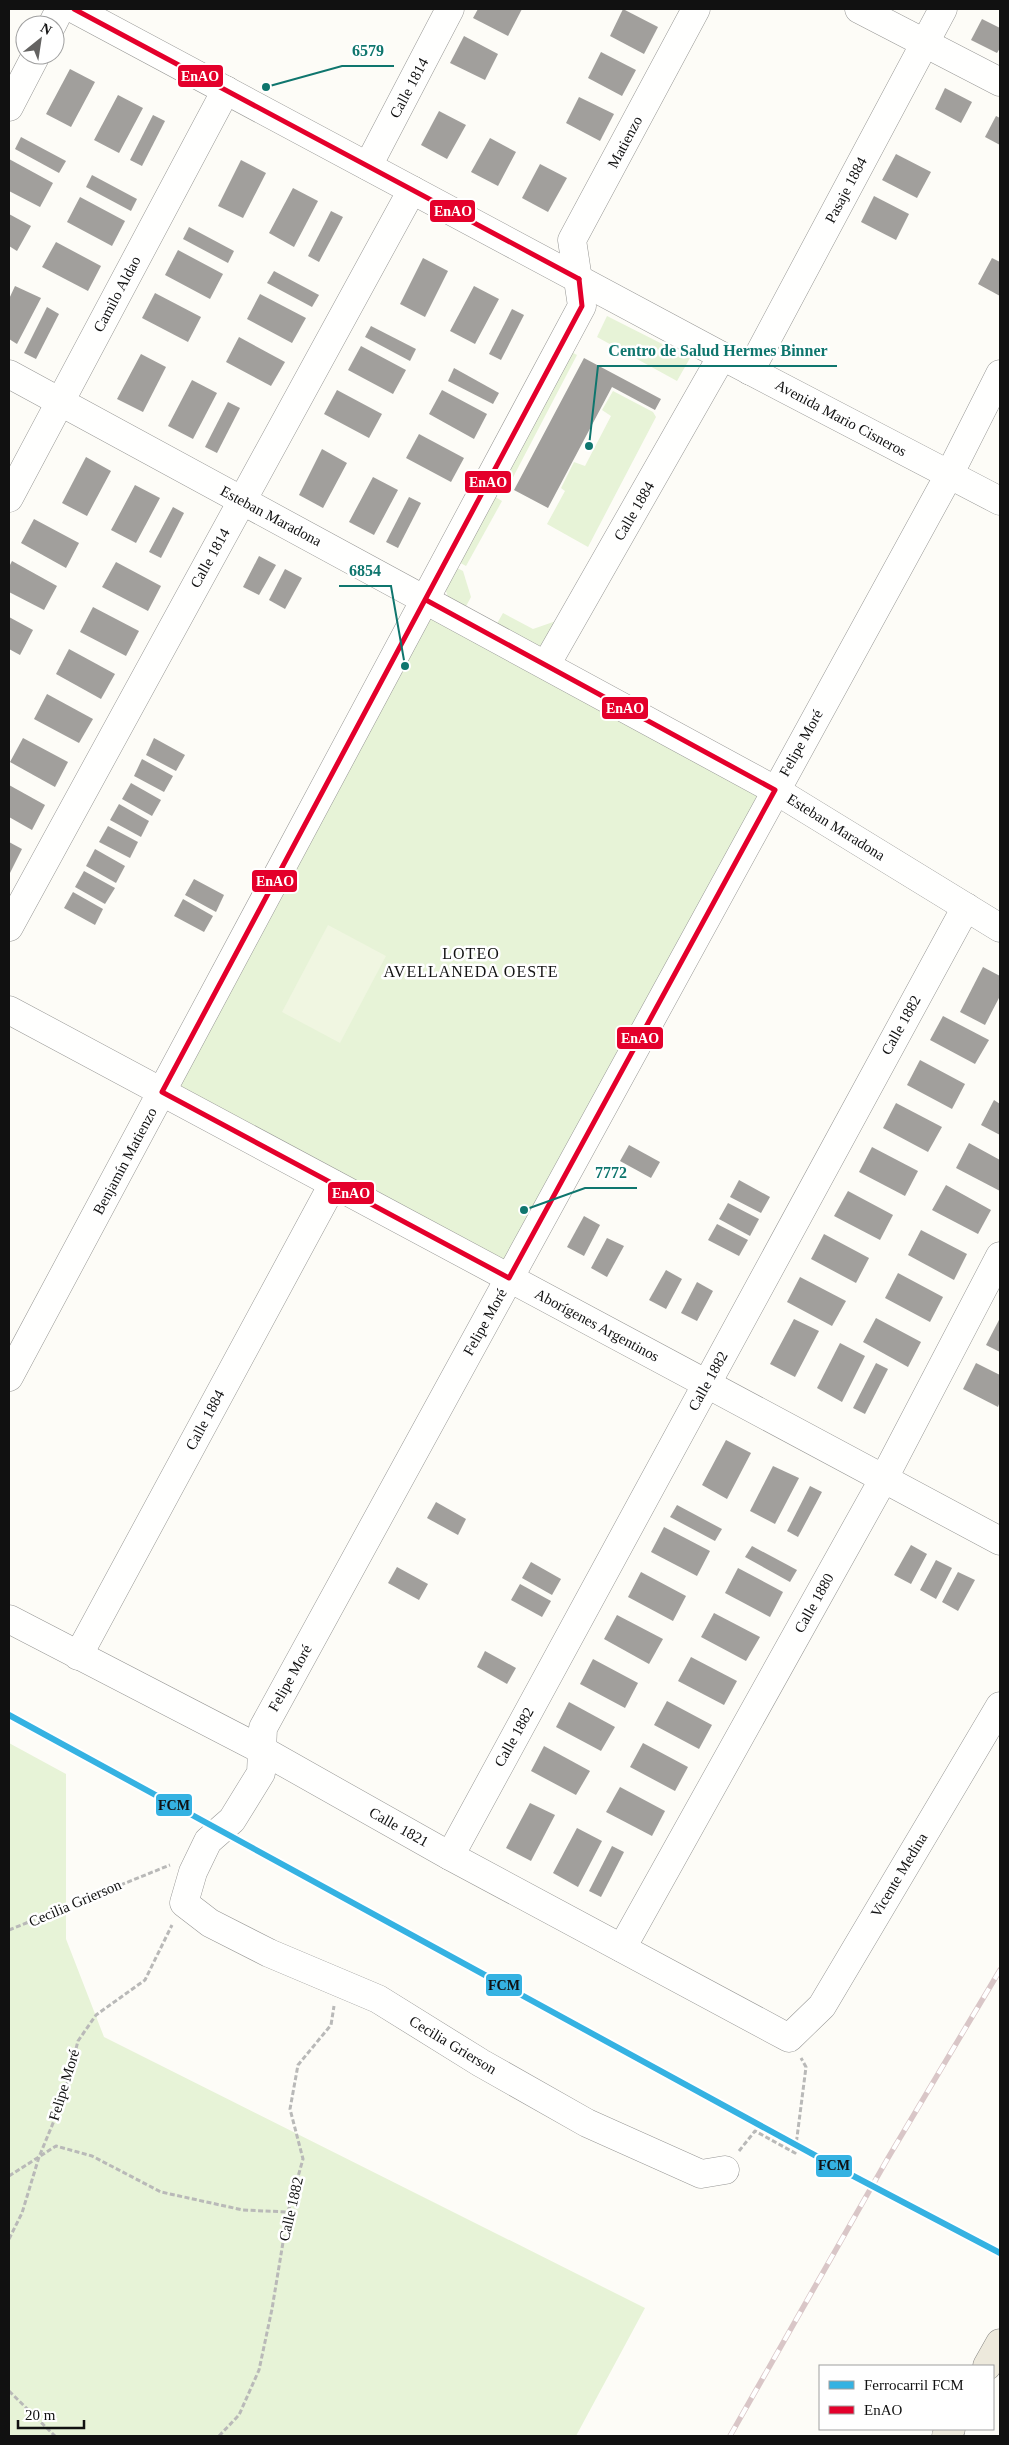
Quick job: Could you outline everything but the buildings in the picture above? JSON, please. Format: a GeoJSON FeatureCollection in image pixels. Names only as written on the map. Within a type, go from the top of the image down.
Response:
{"type":"FeatureCollection","features":[{"type":"Feature","properties":{"kind":"main road"},"geometry":{"type":"LineString","coordinates":[[988,2365],[1000,2343]]}},
{"type":"Feature","properties":{"kind":"street","name":"Avenida Mario Cisneros"},"geometry":{"type":"LineString","coordinates":[[74,9],[750,371],[1000,500]]}},
{"type":"Feature","properties":{"kind":"street","name":"Calle 1814"},"geometry":{"type":"LineString","coordinates":[[368,166],[450,9]]}},
{"type":"Feature","properties":{"kind":"street","name":"Matienzo"},"geometry":{"type":"LineString","coordinates":[[579,279],[572,240],[696,9]]}},
{"type":"Feature","properties":{"kind":"street"},"geometry":{"type":"LineString","coordinates":[[859,9],[1000,82]]}},
{"type":"Feature","properties":{"kind":"street","name":"Pasaje 1884"},"geometry":{"type":"LineString","coordinates":[[750,371],[943,9]]}},
{"type":"Feature","properties":{"kind":"street"},"geometry":{"type":"LineString","coordinates":[[9,107],[31,65]]}},
{"type":"Feature","properties":{"kind":"street","name":"Camilo Aldao"},"geometry":{"type":"LineString","coordinates":[[9,498],[226,90]]}},
{"type":"Feature","properties":{"kind":"street","name":"Calle 1814"},"geometry":{"type":"LineString","coordinates":[[9,927],[412,190]]}},
{"type":"Feature","properties":{"kind":"street","name":"Benjamín Matienzo"},"geometry":{"type":"LineString","coordinates":[[9,1378],[582,306],[579,279]]}},
{"type":"Feature","properties":{"kind":"street","name":"Calle 1884"},"geometry":{"type":"LineString","coordinates":[[546,665],[722,356]]}},
{"type":"Feature","properties":{"kind":"street","name":"Esteban Maradona"},"geometry":{"type":"LineString","coordinates":[[9,374],[775,790],[1000,928]]}},
{"type":"Feature","properties":{"kind":"street","name":"Felipe Moré"},"geometry":{"type":"LineString","coordinates":[[184,1903],[198,1861],[208,1841],[232,1820],[260,1774],[263,1728],[949,475],[1000,374]]}},
{"type":"Feature","properties":{"kind":"street","name":"Calle 1882"},"geometry":{"type":"LineString","coordinates":[[450,1856],[966,907]]}},
{"type":"Feature","properties":{"kind":"street","name":"Aborígenes Argentinos"},"geometry":{"type":"LineString","coordinates":[[9,1010],[1000,1541]]}},
{"type":"Feature","properties":{"kind":"street","name":"Calle 1884"},"geometry":{"type":"LineString","coordinates":[[78,1656],[333,1184]]}},
{"type":"Feature","properties":{"kind":"street","name":"Calle 1880"},"geometry":{"type":"LineString","coordinates":[[622,1948],[884,1478],[1000,1256]]}},
{"type":"Feature","properties":{"kind":"street","name":"Calle 1821"},"geometry":{"type":"LineString","coordinates":[[9,1619],[262,1750],[450,1856],[789,2038]]}},
{"type":"Feature","properties":{"kind":"street","name":"Vicente Medina"},"geometry":{"type":"LineString","coordinates":[[789,2038],[822,2006],[1000,1706]]}},
{"type":"Feature","properties":{"kind":"street","name":"Cecilia Grierson"},"geometry":{"type":"LineString","coordinates":[[184,1903],[210,1923],[269,1953],[378,1999],[481,2063],[587,2123],[701,2174],[725,2170]]}},
{"type":"Feature","properties":{"kind":"path","name":"Cecilia Grierson"},"geometry":{"type":"LineString","coordinates":[[9,1930],[143,1875],[179,1862],[198,1861]]}},
{"type":"Feature","properties":{"kind":"path","name":"Felipe Moré"},"geometry":{"type":"LineString","coordinates":[[9,2239],[22,2213],[39,2157],[63,2099],[78,2041],[96,2015],[144,1980],[184,1903]]}},
{"type":"Feature","properties":{"kind":"path","name":"Calle 1882"},"geometry":{"type":"LineString","coordinates":[[219,2436],[239,2415],[259,2370],[272,2309],[288,2212],[303,2158],[290,2109],[298,2065],[331,2025],[338,1982]]}},
{"type":"Feature","properties":{"kind":"path"},"geometry":{"type":"LineString","coordinates":[[725,2170],[755,2131],[795,2153],[806,2067],[789,2038]]}},
{"type":"Feature","properties":{"kind":"path"},"geometry":{"type":"LineString","coordinates":[[9,2176],[56,2146],[92,2156],[161,2192],[243,2210],[288,2212]]}},
{"type":"Feature","properties":{"kind":"path"},"geometry":{"type":"LineString","coordinates":[[9,2391],[55,2436]]}},
{"type":"Feature","properties":{"kind":"green space"},"geometry":{"type":"Polygon","coordinates":[[[607,316],[690,358],[677,381],[597,337],[607,316]]]}},
{"type":"Feature","properties":{"kind":"green space"},"geometry":{"type":"Polygon","coordinates":[[[568,350],[577,355],[509,485],[500,481],[568,350]]]}},
{"type":"Feature","properties":{"kind":"green space"},"geometry":{"type":"Polygon","coordinates":[[[613,391],[653,412],[656,417],[588,547],[547,524],[565,491],[561,488],[574,462],[585,466],[611,416],[602,410],[613,391]]]}},
{"type":"Feature","properties":{"kind":"green space"},"geometry":{"type":"Polygon","coordinates":[[[492,495],[502,501],[466,566],[457,561],[492,495]]]}},
{"type":"Feature","properties":{"kind":"green space"},"geometry":{"type":"Polygon","coordinates":[[[453,566],[463,571],[471,597],[464,610],[451,601],[446,591],[447,580],[453,566]]]}},
{"type":"Feature","properties":{"kind":"green space"},"geometry":{"type":"Polygon","coordinates":[[[426,600],[775,790],[509,1278],[162,1092],[426,600]]]}},
{"type":"Feature","properties":{"kind":"green space"},"geometry":{"type":"Polygon","coordinates":[[[503,613],[533,629],[556,621],[543,645],[532,648],[495,627],[503,613]]]}},
{"type":"Feature","properties":{"kind":"green space"},"geometry":{"type":"Polygon","coordinates":[[[328,925],[386,956],[340,1043],[282,1012],[328,925]]]}},
{"type":"Feature","properties":{"kind":"green space"},"geometry":{"type":"Polygon","coordinates":[[[9,1743],[66,1774],[66,1939],[104,2037],[645,2308],[576,2436],[9,2436],[9,1743]]]}},
{"type":"Feature","properties":{"kind":"railway"},"geometry":{"type":"LineString","coordinates":[[730,2436],[888,2158],[1000,1970]]}},
{"type":"Feature","properties":{"kind":"rail line","name":"FCM"},"geometry":{"type":"LineString","coordinates":[[9,1715],[840,2169],[1000,2253]]}},
{"type":"Feature","properties":{"kind":"transit line","name":"EnAO"},"geometry":{"type":"LineString","coordinates":[[74,9],[579,279]]}},
{"type":"Feature","properties":{"kind":"transit line","name":"EnAO"},"geometry":{"type":"LineString","coordinates":[[426,600],[775,790],[509,1278],[162,1092],[582,306],[579,279]]}},
{"type":"Feature","properties":{"kind":"place","name":"6579"},"geometry":{"type":"Point","coordinates":[266,87]}},
{"type":"Feature","properties":{"kind":"place","name":"Centro de Salud Hermes Binner"},"geometry":{"type":"Point","coordinates":[589,446]}},
{"type":"Feature","properties":{"kind":"place","name":"6854"},"geometry":{"type":"Point","coordinates":[405,666]}},
{"type":"Feature","properties":{"kind":"place","name":"7772"},"geometry":{"type":"Point","coordinates":[524,1210]}},
{"type":"Feature","properties":{"kind":"district","name":"LOTEO AVELLANEDA OESTE"},"geometry":{"type":"Point","coordinates":[471,962]}}]}
